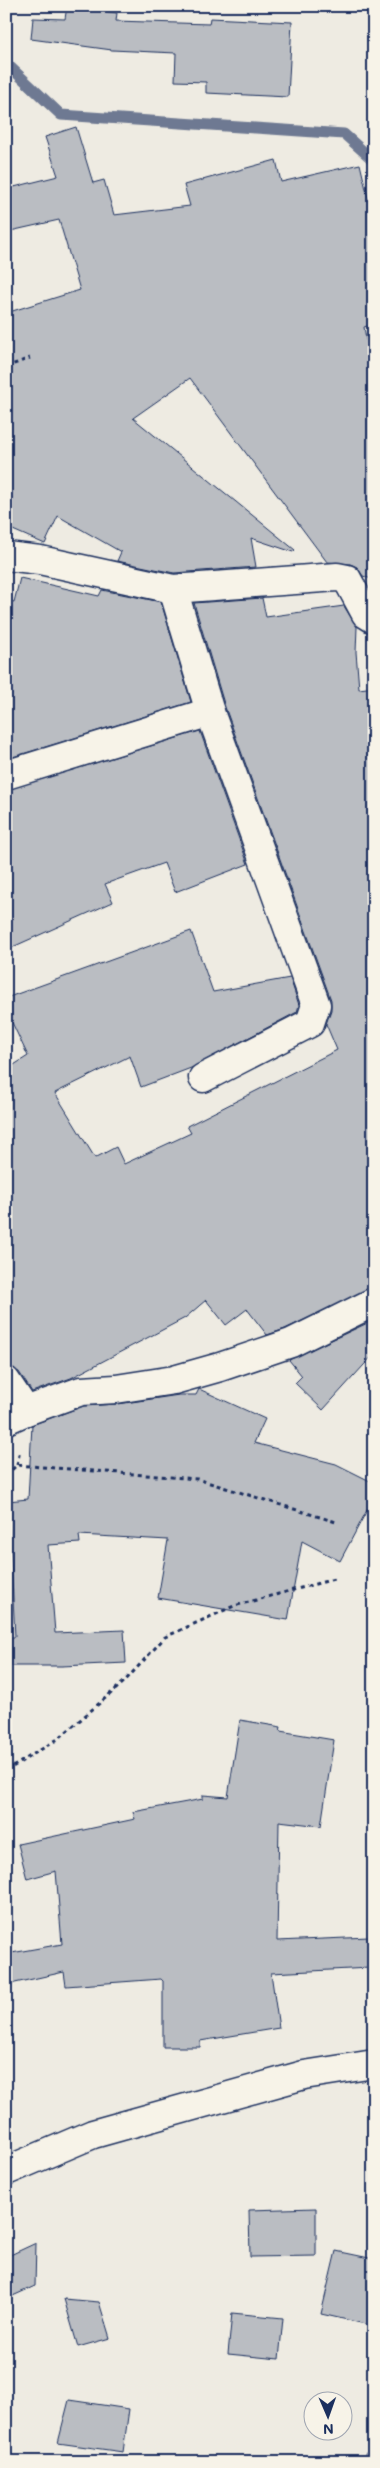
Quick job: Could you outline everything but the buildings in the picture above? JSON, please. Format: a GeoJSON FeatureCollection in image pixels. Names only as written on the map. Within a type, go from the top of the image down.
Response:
{"type":"FeatureCollection","features":[{"type":"Feature","properties":{"kind":"street"},"geometry":{"type":"LineString","coordinates":[[6,556],[40,560],[173,588],[337,577],[348,579],[366,614],[374,619]]}},
{"type":"Feature","properties":{"kind":"street"},"geometry":{"type":"LineString","coordinates":[[173,588],[210,712],[316,1005],[310,1023],[203,1078]]}},
{"type":"Feature","properties":{"kind":"street"},"geometry":{"type":"LineString","coordinates":[[6,775],[210,712]]}},
{"type":"Feature","properties":{"kind":"street"},"geometry":{"type":"LineString","coordinates":[[6,1381],[16,1416],[81,1392],[116,1389],[174,1380],[220,1367],[291,1343],[374,1302]]}},
{"type":"Feature","properties":{"kind":"street"},"geometry":{"type":"LineString","coordinates":[[6,2171],[93,2134],[304,2075],[374,2064]]}},
{"type":"Feature","properties":{"kind":"path"},"geometry":{"type":"LineString","coordinates":[[6,367],[30,358]]}},
{"type":"Feature","properties":{"kind":"path"},"geometry":{"type":"LineString","coordinates":[[6,1475],[17,1465],[197,1479],[336,1522]]}},
{"type":"Feature","properties":{"kind":"path"},"geometry":{"type":"LineString","coordinates":[[6,1771],[58,1739],[124,1682],[165,1637],[234,1606],[334,1579]]}},
{"type":"Feature","properties":{"kind":"path"},"geometry":{"type":"LineString","coordinates":[[360,2462],[374,2445]]}},
{"type":"Feature","properties":{"kind":"waterway"},"geometry":{"type":"LineString","coordinates":[[6,63],[61,115],[344,134],[374,161]]}}]}
